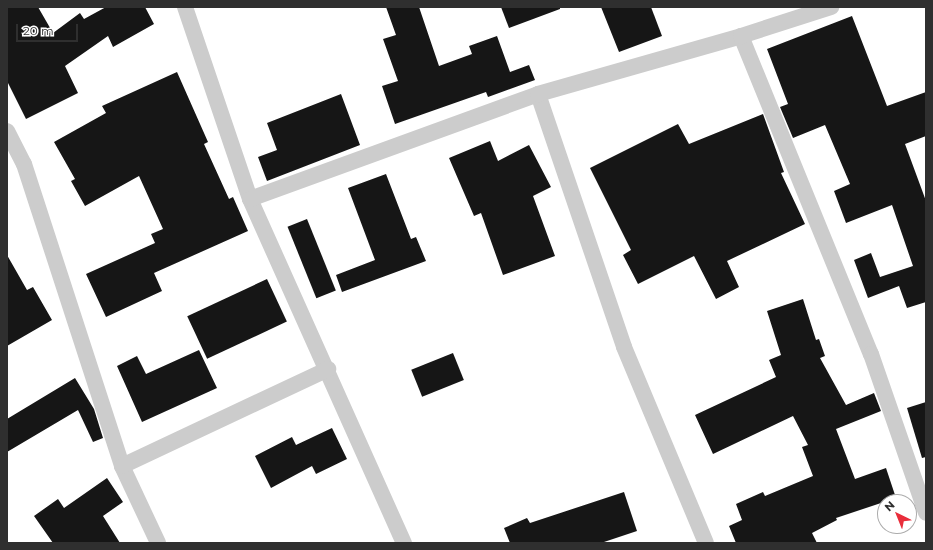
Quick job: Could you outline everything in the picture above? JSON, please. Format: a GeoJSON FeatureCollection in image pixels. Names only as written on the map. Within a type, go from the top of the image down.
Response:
{"type":"FeatureCollection","features":[{"type":"Feature","properties":{"kind":"street"},"geometry":{"type":"LineString","coordinates":[[185,7],[250,199],[328,369],[404,543]]}},
{"type":"Feature","properties":{"kind":"street"},"geometry":{"type":"LineString","coordinates":[[250,199],[538,94],[741,36],[831,7]]}},
{"type":"Feature","properties":{"kind":"street"},"geometry":{"type":"LineString","coordinates":[[741,36],[871,354],[926,513]]}},
{"type":"Feature","properties":{"kind":"street"},"geometry":{"type":"LineString","coordinates":[[538,94],[624,347],[706,543]]}},
{"type":"Feature","properties":{"kind":"street"},"geometry":{"type":"LineString","coordinates":[[7,130],[24,164],[122,466],[158,543]]}},
{"type":"Feature","properties":{"kind":"street"},"geometry":{"type":"LineString","coordinates":[[122,466],[328,369]]}},
{"type":"Feature","properties":{"kind":"building"},"geometry":{"type":"Polygon","coordinates":[[[7,7],[38,7],[53,33],[80,13],[84,19],[106,7],[145,7],[154,24],[113,47],[108,36],[65,66],[78,93],[26,119],[7,81],[7,7]]]}},
{"type":"Feature","properties":{"kind":"building"},"geometry":{"type":"Polygon","coordinates":[[[386,7],[419,7],[439,66],[472,54],[469,46],[497,36],[510,72],[529,65],[535,80],[488,97],[486,92],[395,124],[382,86],[398,81],[383,39],[396,35],[386,7]]]}},
{"type":"Feature","properties":{"kind":"building"},"geometry":{"type":"Polygon","coordinates":[[[501,7],[560,7],[560,9],[509,28],[501,7]]]}},
{"type":"Feature","properties":{"kind":"building"},"geometry":{"type":"Polygon","coordinates":[[[601,7],[651,7],[662,36],[619,52],[601,7]]]}},
{"type":"Feature","properties":{"kind":"building"},"geometry":{"type":"Polygon","coordinates":[[[852,16],[887,106],[926,92],[926,136],[905,144],[926,201],[926,302],[907,308],[899,286],[868,298],[854,260],[871,253],[880,277],[913,266],[892,205],[846,223],[834,191],[850,184],[825,125],[793,138],[780,107],[788,104],[767,49],[852,16]]]}},
{"type":"Feature","properties":{"kind":"building"},"geometry":{"type":"Polygon","coordinates":[[[177,72],[208,142],[204,144],[229,199],[233,197],[248,231],[154,273],[162,291],[106,317],[86,274],[155,243],[151,234],[163,229],[139,176],[85,206],[71,181],[75,179],[54,142],[106,113],[102,106],[177,72]]]}},
{"type":"Feature","properties":{"kind":"building"},"geometry":{"type":"Polygon","coordinates":[[[341,94],[360,145],[267,181],[258,157],[277,150],[267,123],[341,94]]]}},
{"type":"Feature","properties":{"kind":"building"},"geometry":{"type":"Polygon","coordinates":[[[763,114],[784,172],[781,173],[805,224],[727,261],[739,287],[716,299],[694,256],[638,284],[623,255],[631,250],[590,168],[678,124],[689,144],[763,114]]]}},
{"type":"Feature","properties":{"kind":"building"},"geometry":{"type":"Polygon","coordinates":[[[490,141],[498,161],[529,145],[551,187],[533,196],[555,256],[503,275],[481,213],[474,216],[449,158],[490,141]]]}},
{"type":"Feature","properties":{"kind":"building"},"geometry":{"type":"Polygon","coordinates":[[[386,174],[411,239],[416,237],[426,261],[342,292],[336,275],[375,260],[348,188],[386,174]]]}},
{"type":"Feature","properties":{"kind":"building"},"geometry":{"type":"Polygon","coordinates":[[[307,219],[336,290],[316,298],[288,227],[307,219]]]}},
{"type":"Feature","properties":{"kind":"building"},"geometry":{"type":"Polygon","coordinates":[[[7,255],[27,290],[33,287],[52,320],[7,346],[7,255]]]}},
{"type":"Feature","properties":{"kind":"building"},"geometry":{"type":"Polygon","coordinates":[[[267,279],[287,322],[207,359],[187,316],[267,279]]]}},
{"type":"Feature","properties":{"kind":"building"},"geometry":{"type":"Polygon","coordinates":[[[803,299],[816,340],[819,339],[825,356],[820,358],[846,405],[874,393],[881,411],[836,429],[855,479],[886,468],[895,494],[877,494],[877,504],[836,518],[837,520],[812,533],[817,543],[736,543],[729,526],[742,520],[736,504],[763,492],[765,496],[813,476],[802,447],[808,445],[793,416],[713,454],[695,415],[776,377],[769,360],[781,355],[767,311],[803,299]]]}},
{"type":"Feature","properties":{"kind":"building"},"geometry":{"type":"Polygon","coordinates":[[[199,350],[217,388],[142,422],[117,366],[137,356],[146,374],[199,350]]]}},
{"type":"Feature","properties":{"kind":"building"},"geometry":{"type":"Polygon","coordinates":[[[453,353],[464,380],[422,397],[411,370],[453,353]]]}},
{"type":"Feature","properties":{"kind":"building"},"geometry":{"type":"Polygon","coordinates":[[[75,378],[94,409],[103,438],[93,442],[78,410],[7,452],[7,419],[75,378]]]}},
{"type":"Feature","properties":{"kind":"building"},"geometry":{"type":"Polygon","coordinates":[[[926,402],[926,457],[922,458],[907,408],[926,402]]]}},
{"type":"Feature","properties":{"kind":"building"},"geometry":{"type":"Polygon","coordinates":[[[332,428],[347,459],[316,474],[312,466],[271,488],[255,456],[292,437],[296,445],[332,428]]]}},
{"type":"Feature","properties":{"kind":"building"},"geometry":{"type":"Polygon","coordinates":[[[107,478],[123,502],[103,516],[120,543],[53,543],[34,516],[58,499],[64,508],[107,478]]]}},
{"type":"Feature","properties":{"kind":"building"},"geometry":{"type":"Polygon","coordinates":[[[624,492],[637,531],[601,543],[510,543],[504,528],[527,518],[530,523],[624,492]]]}}]}
